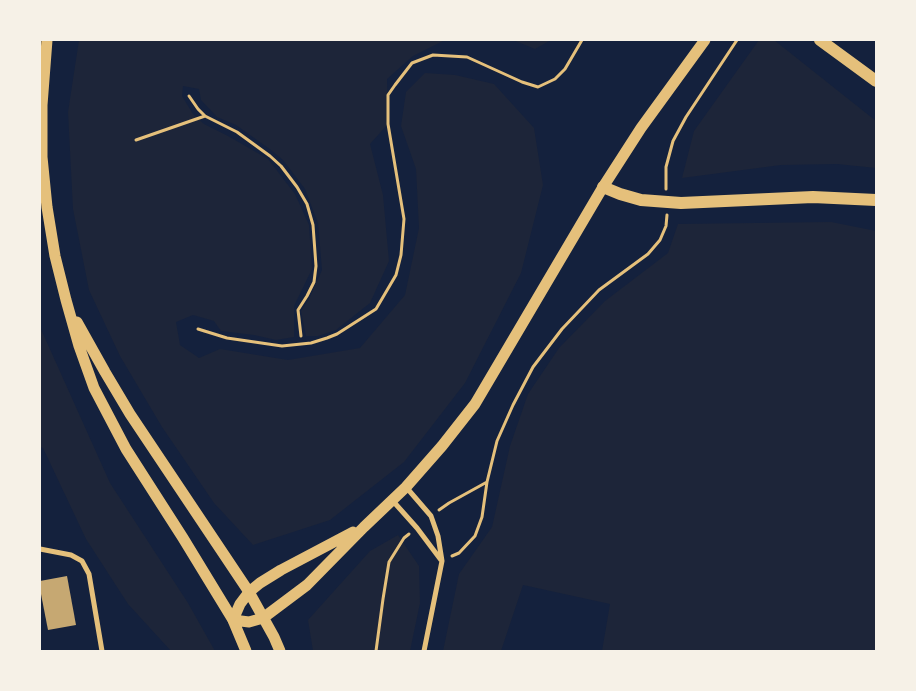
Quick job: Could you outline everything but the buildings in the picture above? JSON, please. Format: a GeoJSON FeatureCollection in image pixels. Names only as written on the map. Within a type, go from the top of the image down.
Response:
{"type":"FeatureCollection","features":[{"type":"Feature","properties":{"kind":"highway"},"geometry":{"type":"LineString","coordinates":[[820,40],[876,81]]}},
{"type":"Feature","properties":{"kind":"highway"},"geometry":{"type":"LineString","coordinates":[[603,187],[641,200],[681,203],[813,197],[876,200]]}},
{"type":"Feature","properties":{"kind":"main road"},"geometry":{"type":"LineString","coordinates":[[47,40],[42,105],[42,157],[47,207],[55,256],[79,346],[94,388],[126,449],[184,538],[233,620],[246,651]]}},
{"type":"Feature","properties":{"kind":"main road"},"geometry":{"type":"LineString","coordinates":[[233,620],[249,622],[263,618],[307,585],[406,487],[442,446],[474,404],[603,187],[641,128],[705,40]]}},
{"type":"Feature","properties":{"kind":"main road"},"geometry":{"type":"LineString","coordinates":[[66,300],[130,414],[248,592],[280,651]]}},
{"type":"Feature","properties":{"kind":"main road"},"geometry":{"type":"LineString","coordinates":[[233,620],[248,592],[260,583],[364,527]]}},
{"type":"Feature","properties":{"kind":"street"},"geometry":{"type":"LineString","coordinates":[[406,487],[431,516],[438,536],[442,561],[424,651]]}},
{"type":"Feature","properties":{"kind":"street"},"geometry":{"type":"LineString","coordinates":[[392,500],[417,528],[442,561]]}},
{"type":"Feature","properties":{"kind":"street"},"geometry":{"type":"LineString","coordinates":[[40,549],[71,555],[82,561],[89,574],[102,651]]}},
{"type":"Feature","properties":{"kind":"lane"},"geometry":{"type":"LineString","coordinates":[[198,329],[227,338],[259,344],[282,346],[303,344],[337,334],[376,309],[396,275],[401,255],[404,219],[388,124],[388,95],[412,63],[433,55],[467,57],[522,82],[538,87],[555,79],[565,70],[582,40]]}},
{"type":"Feature","properties":{"kind":"path"},"geometry":{"type":"LineString","coordinates":[[666,194],[666,167],[673,141],[686,117],[737,40]]}},
{"type":"Feature","properties":{"kind":"path"},"geometry":{"type":"LineString","coordinates":[[189,96],[205,116],[236,132],[281,166],[298,187],[307,204],[313,225],[316,266],[314,282],[308,296],[298,310],[303,344]]}},
{"type":"Feature","properties":{"kind":"path"},"geometry":{"type":"LineString","coordinates":[[136,140],[205,116]]}},
{"type":"Feature","properties":{"kind":"path"},"geometry":{"type":"LineString","coordinates":[[442,561],[459,553],[475,536],[482,516],[487,482],[497,441],[533,367],[562,329],[599,290],[648,254],[660,240],[666,226],[668,212]]}},
{"type":"Feature","properties":{"kind":"path"},"geometry":{"type":"LineString","coordinates":[[431,516],[449,503],[487,482]]}},
{"type":"Feature","properties":{"kind":"path"},"geometry":{"type":"LineString","coordinates":[[376,651],[389,562],[404,538],[417,528]]}},
{"type":"Feature","properties":{"kind":"shaded area"},"geometry":{"type":"Polygon","coordinates":[[[79,40],[445,40],[413,56],[387,79],[388,124],[370,144],[383,195],[389,261],[370,303],[336,330],[318,336],[306,336],[301,311],[309,299],[322,270],[318,223],[305,189],[283,160],[271,150],[236,125],[217,117],[201,100],[199,89],[183,86],[182,96],[193,114],[204,124],[268,159],[295,194],[309,225],[312,269],[294,306],[294,337],[276,340],[221,331],[214,321],[193,315],[176,322],[180,345],[199,358],[220,349],[288,360],[360,348],[405,295],[419,228],[416,169],[401,126],[406,92],[425,73],[455,75],[494,84],[534,128],[543,185],[521,273],[465,383],[404,462],[330,520],[253,545],[214,503],[162,427],[120,356],[89,290],[73,209],[68,112],[79,40]]]}},
{"type":"Feature","properties":{"kind":"shaded area"},"geometry":{"type":"Polygon","coordinates":[[[513,40],[551,40],[535,49],[513,40]]]}},
{"type":"Feature","properties":{"kind":"shaded area"},"geometry":{"type":"Polygon","coordinates":[[[759,40],[774,40],[876,121],[876,168],[837,164],[781,165],[682,178],[694,131],[759,40]]]}},
{"type":"Feature","properties":{"kind":"shaded area"},"geometry":{"type":"Polygon","coordinates":[[[831,222],[876,231],[876,651],[602,651],[610,604],[523,585],[501,651],[443,651],[459,574],[492,527],[510,446],[528,394],[559,348],[605,301],[668,253],[678,224],[831,222]]]}},
{"type":"Feature","properties":{"kind":"shaded area"},"geometry":{"type":"Polygon","coordinates":[[[40,327],[110,483],[188,603],[215,651],[171,651],[128,604],[86,539],[43,448],[40,447],[40,327]]]}},
{"type":"Feature","properties":{"kind":"shaded area"},"geometry":{"type":"Polygon","coordinates":[[[398,535],[419,566],[420,603],[410,651],[313,651],[308,620],[370,551],[398,535]]]}}]}
